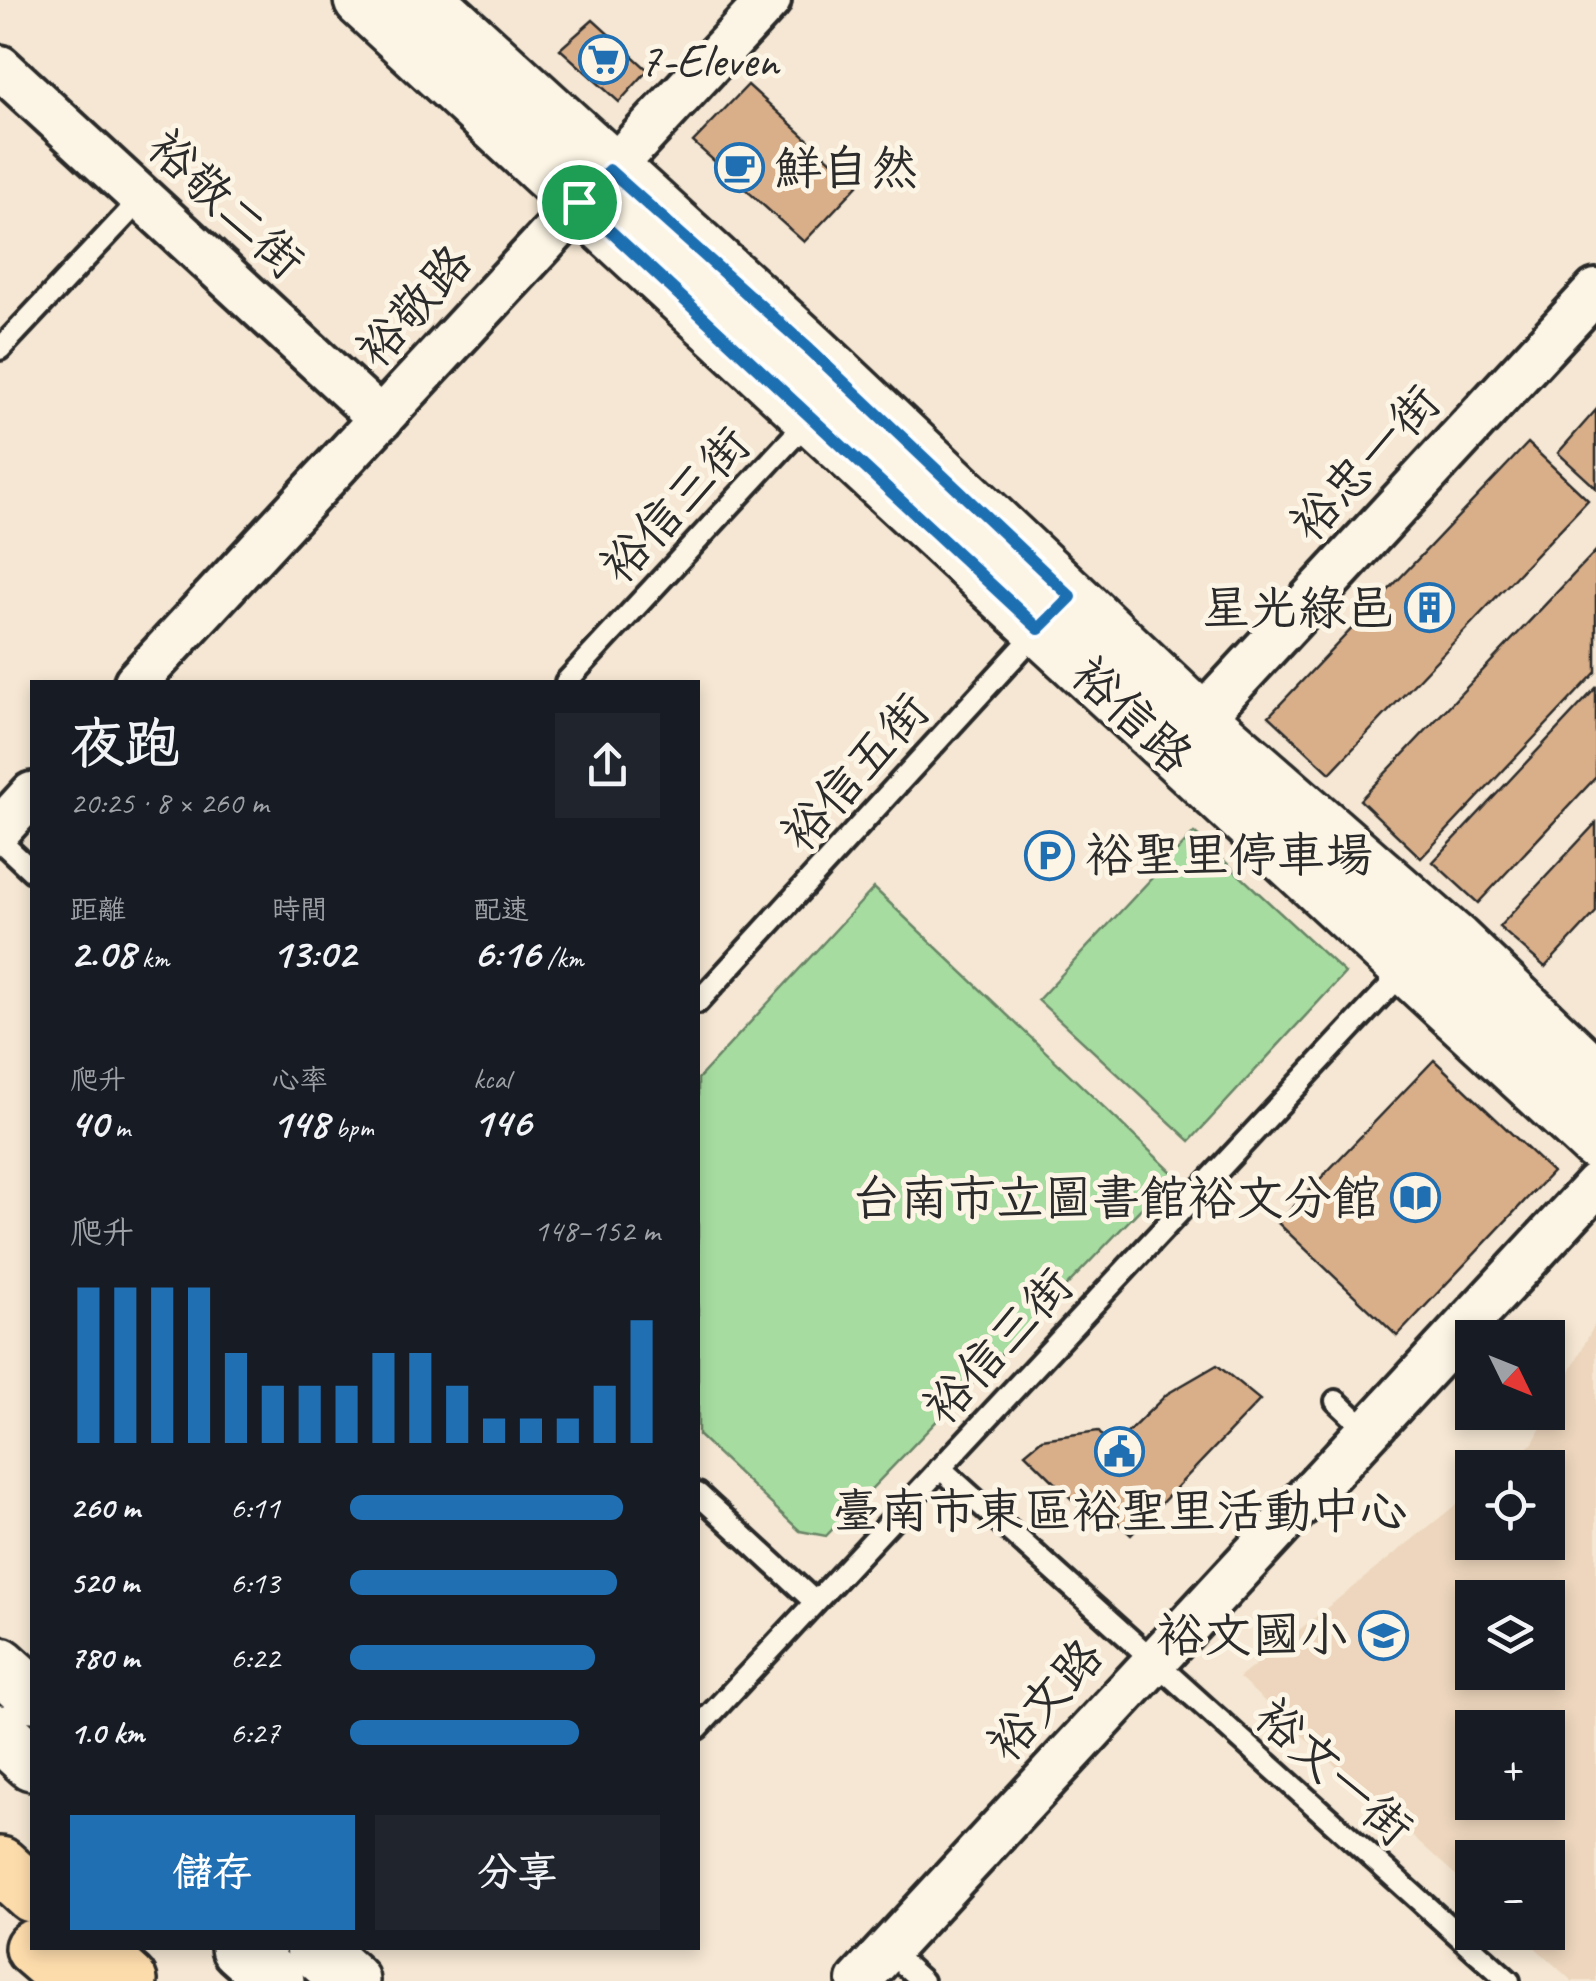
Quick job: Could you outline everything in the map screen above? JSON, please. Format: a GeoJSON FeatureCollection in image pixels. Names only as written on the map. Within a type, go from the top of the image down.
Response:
{"type":"FeatureCollection","features":[{"type":"Feature","properties":{"kind":"highway"},"geometry":{"type":"LineString","coordinates":[[0,1864],[30,1892]]}},
{"type":"Feature","properties":{"kind":"highway"},"geometry":{"type":"LineString","coordinates":[[0,1918],[30,1944]]}},
{"type":"Feature","properties":{"kind":"highway"},"geometry":{"type":"LineString","coordinates":[[36,1950],[71,1981]]}},
{"type":"Feature","properties":{"kind":"highway"},"geometry":{"type":"LineString","coordinates":[[94,1950],[129,1981]]}},
{"type":"Feature","properties":{"kind":"street","name":"裕信路"},"geometry":{"type":"LineString","coordinates":[[362,0],[594,186],[1186,735],[1425,949],[1596,1078]]}},
{"type":"Feature","properties":{"kind":"street","name":"裕信路"},"geometry":{"type":"LineString","coordinates":[[427,0],[594,186]]}},
{"type":"Feature","properties":{"kind":"street","name":"裕敬路"},"geometry":{"type":"LineString","coordinates":[[138,680],[769,0]]}},
{"type":"Feature","properties":{"kind":"street","name":"裕敬二街"},"geometry":{"type":"LineString","coordinates":[[0,66],[382,419]]}},
{"type":"Feature","properties":{"kind":"street","name":"裕忠一街"},"geometry":{"type":"LineString","coordinates":[[1186,735],[1596,291]]}},
{"type":"Feature","properties":{"kind":"street"},"geometry":{"type":"LineString","coordinates":[[0,829],[30,796]]}},
{"type":"Feature","properties":{"kind":"street","name":"裕信路"},"geometry":{"type":"LineString","coordinates":[[1425,949],[1596,1142]]}},
{"type":"Feature","properties":{"kind":"street","name":"裕文路"},"geometry":{"type":"LineString","coordinates":[[859,1981],[1596,1184]]}},
{"type":"Feature","properties":{"kind":"street"},"geometry":{"type":"LineString","coordinates":[[0,1665],[30,1692]]}},
{"type":"Feature","properties":{"kind":"street"},"geometry":{"type":"LineString","coordinates":[[0,1733],[30,1760]]}},
{"type":"Feature","properties":{"kind":"street"},"geometry":{"type":"LineString","coordinates":[[241,1950],[276,1981]]}},
{"type":"Feature","properties":{"kind":"street"},"geometry":{"type":"LineString","coordinates":[[316,1950],[351,1981]]}},
{"type":"Feature","properties":{"kind":"lane"},"geometry":{"type":"LineString","coordinates":[[0,349],[142,198]]}},
{"type":"Feature","properties":{"kind":"lane","name":"裕信三街"},"geometry":{"type":"LineString","coordinates":[[568,680],[828,400]]}},
{"type":"Feature","properties":{"kind":"lane","name":"裕信五街"},"geometry":{"type":"LineString","coordinates":[[700,1000],[1055,613]]}},
{"type":"Feature","properties":{"kind":"lane"},"geometry":{"type":"LineString","coordinates":[[0,841],[30,869]]}},
{"type":"Feature","properties":{"kind":"lane","name":"裕信三街"},"geometry":{"type":"LineString","coordinates":[[700,1726],[1425,949]]}},
{"type":"Feature","properties":{"kind":"lane"},"geometry":{"type":"LineString","coordinates":[[1336,1401],[1369,1432]]}},
{"type":"Feature","properties":{"kind":"lane","name":"裕文一街"},"geometry":{"type":"LineString","coordinates":[[940,1468],[1508,1981]]}},
{"type":"Feature","properties":{"kind":"lane"},"geometry":{"type":"LineString","coordinates":[[700,1496],[815,1602]]}},
{"type":"Feature","properties":{"kind":"lane"},"geometry":{"type":"LineString","coordinates":[[888,1950],[922,1981]]}},
{"type":"Feature","properties":{"kind":"shaded area","name":"裕文國小"},"geometry":{"type":"Polygon","coordinates":[[[1596,1322],[1596,1981],[1572,1981],[1538,1950],[1565,1950],[1565,1840],[1455,1840],[1455,1875],[1239,1678],[1455,1506],[1455,1560],[1565,1560],[1565,1450],[1524,1450],[1540,1430],[1565,1430],[1565,1382],[1596,1322]]]}},
{"type":"Feature","properties":{"kind":"green space"},"geometry":{"type":"Polygon","coordinates":[[[1194,833],[1345,973],[1190,1141],[1038,1000],[1194,833]]]}},
{"type":"Feature","properties":{"kind":"green space"},"geometry":{"type":"Polygon","coordinates":[[[874,888],[1174,1174],[826,1536],[800,1531],[700,1437],[700,1077],[874,888]]]}},
{"type":"Feature","properties":{"kind":"building","name":"7-Eleven"},"geometry":{"type":"Polygon","coordinates":[[[593,20],[648,70],[619,102],[560,49],[593,20]]]}},
{"type":"Feature","properties":{"kind":"building"},"geometry":{"type":"Polygon","coordinates":[[[748,85],[858,185],[804,242],[693,142],[748,85]]]}},
{"type":"Feature","properties":{"kind":"building"},"geometry":{"type":"Polygon","coordinates":[[[1596,410],[1596,488],[1558,453],[1596,410]]]}},
{"type":"Feature","properties":{"kind":"building","name":"星光綠邑"},"geometry":{"type":"Polygon","coordinates":[[[1528,443],[1588,500],[1330,773],[1269,716],[1528,443]]]}},
{"type":"Feature","properties":{"kind":"building","name":"星光綠邑"},"geometry":{"type":"Polygon","coordinates":[[[1596,551],[1596,672],[1421,858],[1360,800],[1596,551]]]}},
{"type":"Feature","properties":{"kind":"building"},"geometry":{"type":"Polygon","coordinates":[[[1596,688],[1596,777],[1478,903],[1433,862],[1596,688]]]}},
{"type":"Feature","properties":{"kind":"building"},"geometry":{"type":"Polygon","coordinates":[[[1596,823],[1596,912],[1545,967],[1499,927],[1596,823]]]}},
{"type":"Feature","properties":{"kind":"building","name":"台南市立圖書館裕文分館"},"geometry":{"type":"Polygon","coordinates":[[[1434,1060],[1552,1172],[1397,1336],[1278,1223],[1434,1060]]]}},
{"type":"Feature","properties":{"kind":"building","name":"臺南市東區裕聖里活動中心"},"geometry":{"type":"Polygon","coordinates":[[[1217,1365],[1260,1400],[1131,1535],[1094,1500],[1085,1512],[1025,1453],[1042,1439],[1098,1431],[1112,1448],[1167,1394],[1217,1365]]]}},
{"type":"Feature","properties":{"kind":"place","name":"7-Eleven"},"geometry":{"type":"Point","coordinates":[604,60]}},
{"type":"Feature","properties":{"kind":"place","name":"鮮自然"},"geometry":{"type":"Point","coordinates":[739,168]}},
{"type":"Feature","properties":{"kind":"place","name":"星光綠邑"},"geometry":{"type":"Point","coordinates":[1429,608]}},
{"type":"Feature","properties":{"kind":"place","name":"裕聖里停車場"},"geometry":{"type":"Point","coordinates":[1050,855]}},
{"type":"Feature","properties":{"kind":"place","name":"台南市立圖書館裕文分館"},"geometry":{"type":"Point","coordinates":[1415,1198]}},
{"type":"Feature","properties":{"kind":"place","name":"臺南市東區裕聖里活動中心"},"geometry":{"type":"Point","coordinates":[1120,1451]}},
{"type":"Feature","properties":{"kind":"place","name":"裕文國小"},"geometry":{"type":"Point","coordinates":[1383,1635]}},
{"type":"Feature","properties":{"kind":"route"},"geometry":{"type":"LineString","coordinates":[[609,170],[810,350],[1071,597],[1039,629],[579,202],[609,170]]}}]}
